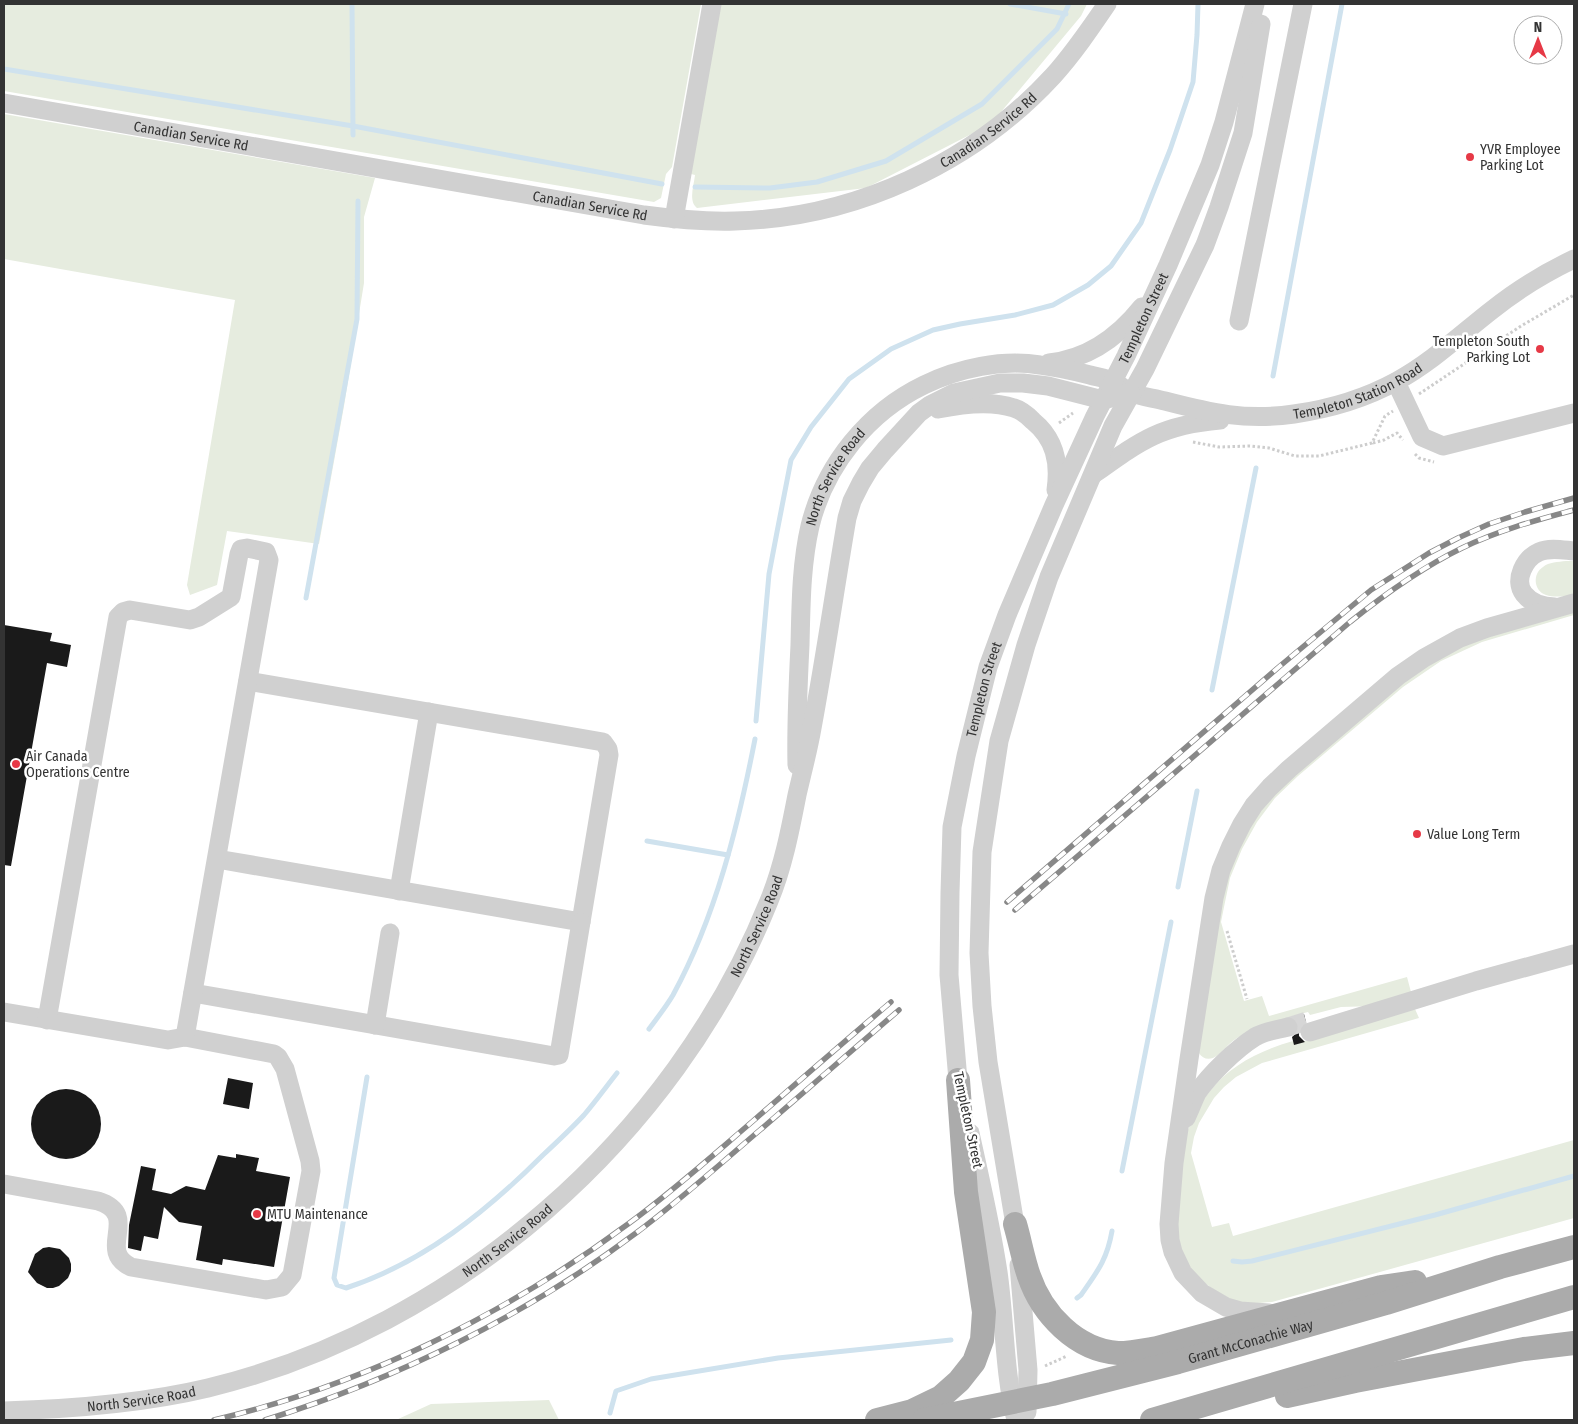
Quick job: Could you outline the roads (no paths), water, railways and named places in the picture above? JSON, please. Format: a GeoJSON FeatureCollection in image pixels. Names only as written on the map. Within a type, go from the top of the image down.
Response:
{"type":"FeatureCollection","features":[{"type":"Feature","properties":{"kind":"main road"},"geometry":{"type":"LineString","coordinates":[[877,1420],[912,1411],[941,1398],[959,1381],[974,1362],[982,1340],[984,1312],[966,1192],[958,1080]]}},
{"type":"Feature","properties":{"kind":"main road"},"geometry":{"type":"LineString","coordinates":[[1016,1224],[1029,1275],[1042,1304],[1057,1322],[1084,1343],[1119,1353],[1157,1348],[1381,1287],[1500,1267]]}},
{"type":"Feature","properties":{"kind":"main road","name":"Grant McConachie Way"},"geometry":{"type":"LineString","coordinates":[[924,1420],[1020,1410],[1196,1357],[1386,1304],[1500,1267],[1574,1247]]}},
{"type":"Feature","properties":{"kind":"main road"},"geometry":{"type":"LineString","coordinates":[[1152,1420],[1574,1297]]}},
{"type":"Feature","properties":{"kind":"main road"},"geometry":{"type":"LineString","coordinates":[[1163,1420],[1496,1354],[1574,1343]]}},
{"type":"Feature","properties":{"kind":"street"},"geometry":{"type":"LineString","coordinates":[[674,219],[712,4]]}},
{"type":"Feature","properties":{"kind":"street","name":"Canadian Service Rd"},"geometry":{"type":"LineString","coordinates":[[4,103],[674,219],[735,222],[806,214],[872,195],[926,172],[979,140],[1031,97],[1053,76],[1073,52],[1107,4]]}},
{"type":"Feature","properties":{"kind":"street","name":"Templeton Street"},"geometry":{"type":"LineString","coordinates":[[1020,1410],[983,1190],[958,1080],[949,975],[952,827],[966,756],[988,667],[1007,615],[1054,505],[1168,265],[1210,165],[1232,93],[1255,4]]}},
{"type":"Feature","properties":{"kind":"street","name":"Templeton Street"},"geometry":{"type":"LineString","coordinates":[[1020,1410],[1028,1370],[1016,1224],[999,1133],[982,1006],[979,953],[982,852],[999,741],[1012,690],[1049,577],[1113,426],[1145,369],[1189,278],[1219,207],[1243,133],[1263,4]]}},
{"type":"Feature","properties":{"kind":"street"},"geometry":{"type":"LineString","coordinates":[[1239,321],[1303,4]]}},
{"type":"Feature","properties":{"kind":"street","name":"Templeton Station Road"},"geometry":{"type":"LineString","coordinates":[[1112,381],[1131,393],[1219,414],[1274,417],[1319,410],[1360,397],[1396,382],[1438,354],[1521,288],[1574,259]]}},
{"type":"Feature","properties":{"kind":"street"},"geometry":{"type":"LineString","coordinates":[[1038,364],[1070,359],[1105,343],[1131,320],[1147,300],[1168,265]]}},
{"type":"Feature","properties":{"kind":"street","name":"North Service Road"},"geometry":{"type":"LineString","coordinates":[[797,796],[797,711],[804,562],[810,526],[816,506],[833,469],[855,438],[895,401],[911,391],[941,377],[972,368],[1005,364],[1038,364],[1112,381]]}},
{"type":"Feature","properties":{"kind":"street"},"geometry":{"type":"LineString","coordinates":[[1396,382],[1422,437],[1443,446],[1574,413]]}},
{"type":"Feature","properties":{"kind":"street","name":"North Service Road"},"geometry":{"type":"LineString","coordinates":[[4,1411],[53,1410],[155,1398],[206,1389],[277,1368],[345,1340],[413,1305],[475,1265],[532,1223],[582,1178],[616,1143],[663,1085],[704,1026],[739,964],[769,900],[786,848],[812,732],[847,518],[852,501],[870,468],[919,412],[954,393],[1000,383],[1024,383],[1048,386],[1103,400],[1131,393]]}},
{"type":"Feature","properties":{"kind":"street"},"geometry":{"type":"LineString","coordinates":[[902,430],[921,415],[949,407],[995,404],[1014,408],[1040,426],[1050,440],[1058,469],[1054,505]]}},
{"type":"Feature","properties":{"kind":"street"},"geometry":{"type":"LineString","coordinates":[[1093,475],[1134,446],[1158,432],[1196,422],[1251,417]]}},
{"type":"Feature","properties":{"kind":"street"},"geometry":{"type":"LineString","coordinates":[[48,1020],[118,617],[123,612],[130,610],[185,620],[194,619],[230,597],[238,554],[242,549],[247,548],[266,552],[269,560],[185,1037]]}},
{"type":"Feature","properties":{"kind":"street"},"geometry":{"type":"LineString","coordinates":[[1565,605],[1543,607],[1534,602],[1524,594],[1521,588],[1521,573],[1528,560],[1540,552],[1555,549],[1574,552]]}},
{"type":"Feature","properties":{"kind":"street"},"geometry":{"type":"LineString","coordinates":[[1293,1311],[1254,1313],[1240,1311],[1226,1307],[1202,1294],[1183,1273],[1173,1252],[1170,1240],[1169,1224],[1177,1137],[1214,898],[1231,846],[1254,805],[1289,769],[1398,676],[1424,658],[1460,638],[1565,605]]}},
{"type":"Feature","properties":{"kind":"street"},"geometry":{"type":"LineString","coordinates":[[193,993],[554,1056],[559,1054],[609,755],[606,746],[598,740],[248,681]]}},
{"type":"Feature","properties":{"kind":"street"},"geometry":{"type":"LineString","coordinates":[[399,891],[429,712]]}},
{"type":"Feature","properties":{"kind":"street"},"geometry":{"type":"LineString","coordinates":[[217,859],[581,922]]}},
{"type":"Feature","properties":{"kind":"street"},"geometry":{"type":"LineString","coordinates":[[374,1025],[390,933]]}},
{"type":"Feature","properties":{"kind":"street"},"geometry":{"type":"LineString","coordinates":[[1309,1027],[1423,999],[1432,994],[1574,954]]}},
{"type":"Feature","properties":{"kind":"street"},"geometry":{"type":"LineString","coordinates":[[4,1012],[168,1040],[185,1037],[274,1054],[285,1069],[311,1171],[294,1271],[285,1284],[275,1289],[262,1290],[131,1267],[125,1264],[117,1254],[119,1220],[109,1206],[98,1201],[4,1184]]}},
{"type":"Feature","properties":{"kind":"street"},"geometry":{"type":"LineString","coordinates":[[1177,1137],[1197,1094],[1214,1072],[1255,1037],[1264,1033],[1290,1032]]}},
{"type":"Feature","properties":{"kind":"waterway"},"geometry":{"type":"LineString","coordinates":[[352,4],[353,135]]}},
{"type":"Feature","properties":{"kind":"waterway"},"geometry":{"type":"LineString","coordinates":[[1010,4],[1066,14]]}},
{"type":"Feature","properties":{"kind":"waterway"},"geometry":{"type":"LineString","coordinates":[[695,187],[770,188],[817,182],[886,161],[982,104],[1057,29],[1069,4]]}},
{"type":"Feature","properties":{"kind":"waterway"},"geometry":{"type":"LineString","coordinates":[[756,721],[769,574],[791,460],[811,427],[849,379],[891,349],[933,330],[1015,315],[1053,305],[1088,285],[1111,266],[1141,223],[1170,150],[1193,82],[1198,4]]}},
{"type":"Feature","properties":{"kind":"waterway"},"geometry":{"type":"LineString","coordinates":[[1273,376],[1342,4]]}},
{"type":"Feature","properties":{"kind":"waterway"},"geometry":{"type":"LineString","coordinates":[[4,69],[353,126],[662,184]]}},
{"type":"Feature","properties":{"kind":"waterway"},"geometry":{"type":"LineString","coordinates":[[306,598],[357,319],[358,201]]}},
{"type":"Feature","properties":{"kind":"waterway"},"geometry":{"type":"LineString","coordinates":[[1212,690],[1256,468]]}},
{"type":"Feature","properties":{"kind":"waterway"},"geometry":{"type":"LineString","coordinates":[[649,1029],[673,995],[702,934],[733,837],[755,739]]}},
{"type":"Feature","properties":{"kind":"waterway"},"geometry":{"type":"LineString","coordinates":[[1178,887],[1197,791]]}},
{"type":"Feature","properties":{"kind":"waterway"},"geometry":{"type":"LineString","coordinates":[[647,841],[728,855]]}},
{"type":"Feature","properties":{"kind":"waterway"},"geometry":{"type":"LineString","coordinates":[[1122,1171],[1171,922]]}},
{"type":"Feature","properties":{"kind":"waterway"},"geometry":{"type":"LineString","coordinates":[[367,1077],[334,1278],[337,1285],[346,1288],[401,1265],[427,1250],[476,1215],[522,1176],[574,1125],[617,1073]]}},
{"type":"Feature","properties":{"kind":"waterway"},"geometry":{"type":"LineString","coordinates":[[1233,1261],[1252,1261],[1435,1215],[1574,1176]]}},
{"type":"Feature","properties":{"kind":"waterway"},"geometry":{"type":"LineString","coordinates":[[1077,1298],[1101,1265],[1112,1231]]}},
{"type":"Feature","properties":{"kind":"waterway"},"geometry":{"type":"LineString","coordinates":[[610,1413],[616,1391],[651,1379],[778,1358],[951,1340]]}},
{"type":"Feature","properties":{"kind":"tunnel"},"geometry":{"type":"LineString","coordinates":[[1288,1027],[1307,1021]]}},
{"type":"Feature","properties":{"kind":"railway"},"geometry":{"type":"LineString","coordinates":[[1007,902],[1280,666],[1371,590],[1429,553],[1458,538],[1489,524],[1574,498]]}},
{"type":"Feature","properties":{"kind":"railway"},"geometry":{"type":"LineString","coordinates":[[1015,910],[1350,622],[1390,592],[1432,564],[1475,542],[1517,526],[1574,510]]}},
{"type":"Feature","properties":{"kind":"railway"},"geometry":{"type":"LineString","coordinates":[[214,1420],[270,1405],[378,1367],[482,1317],[532,1288],[581,1257],[660,1199],[707,1161],[891,1002]]}},
{"type":"Feature","properties":{"kind":"railway"},"geometry":{"type":"LineString","coordinates":[[265,1420],[314,1404],[411,1365],[505,1318],[594,1263],[683,1196],[899,1010]]}},
{"type":"Feature","properties":{"kind":"place","name":"YVR Employee Parking Lot"},"geometry":{"type":"Point","coordinates":[1470,157]}},
{"type":"Feature","properties":{"kind":"place","name":"Templeton South Parking Lot"},"geometry":{"type":"Point","coordinates":[1540,349]}},
{"type":"Feature","properties":{"kind":"place","name":"Air Canada Operations Centre"},"geometry":{"type":"Point","coordinates":[16,764]}},
{"type":"Feature","properties":{"kind":"place","name":"Value Long Term"},"geometry":{"type":"Point","coordinates":[1417,834]}},
{"type":"Feature","properties":{"kind":"place","name":"MTU Maintenance"},"geometry":{"type":"Point","coordinates":[257,1214]}}]}
